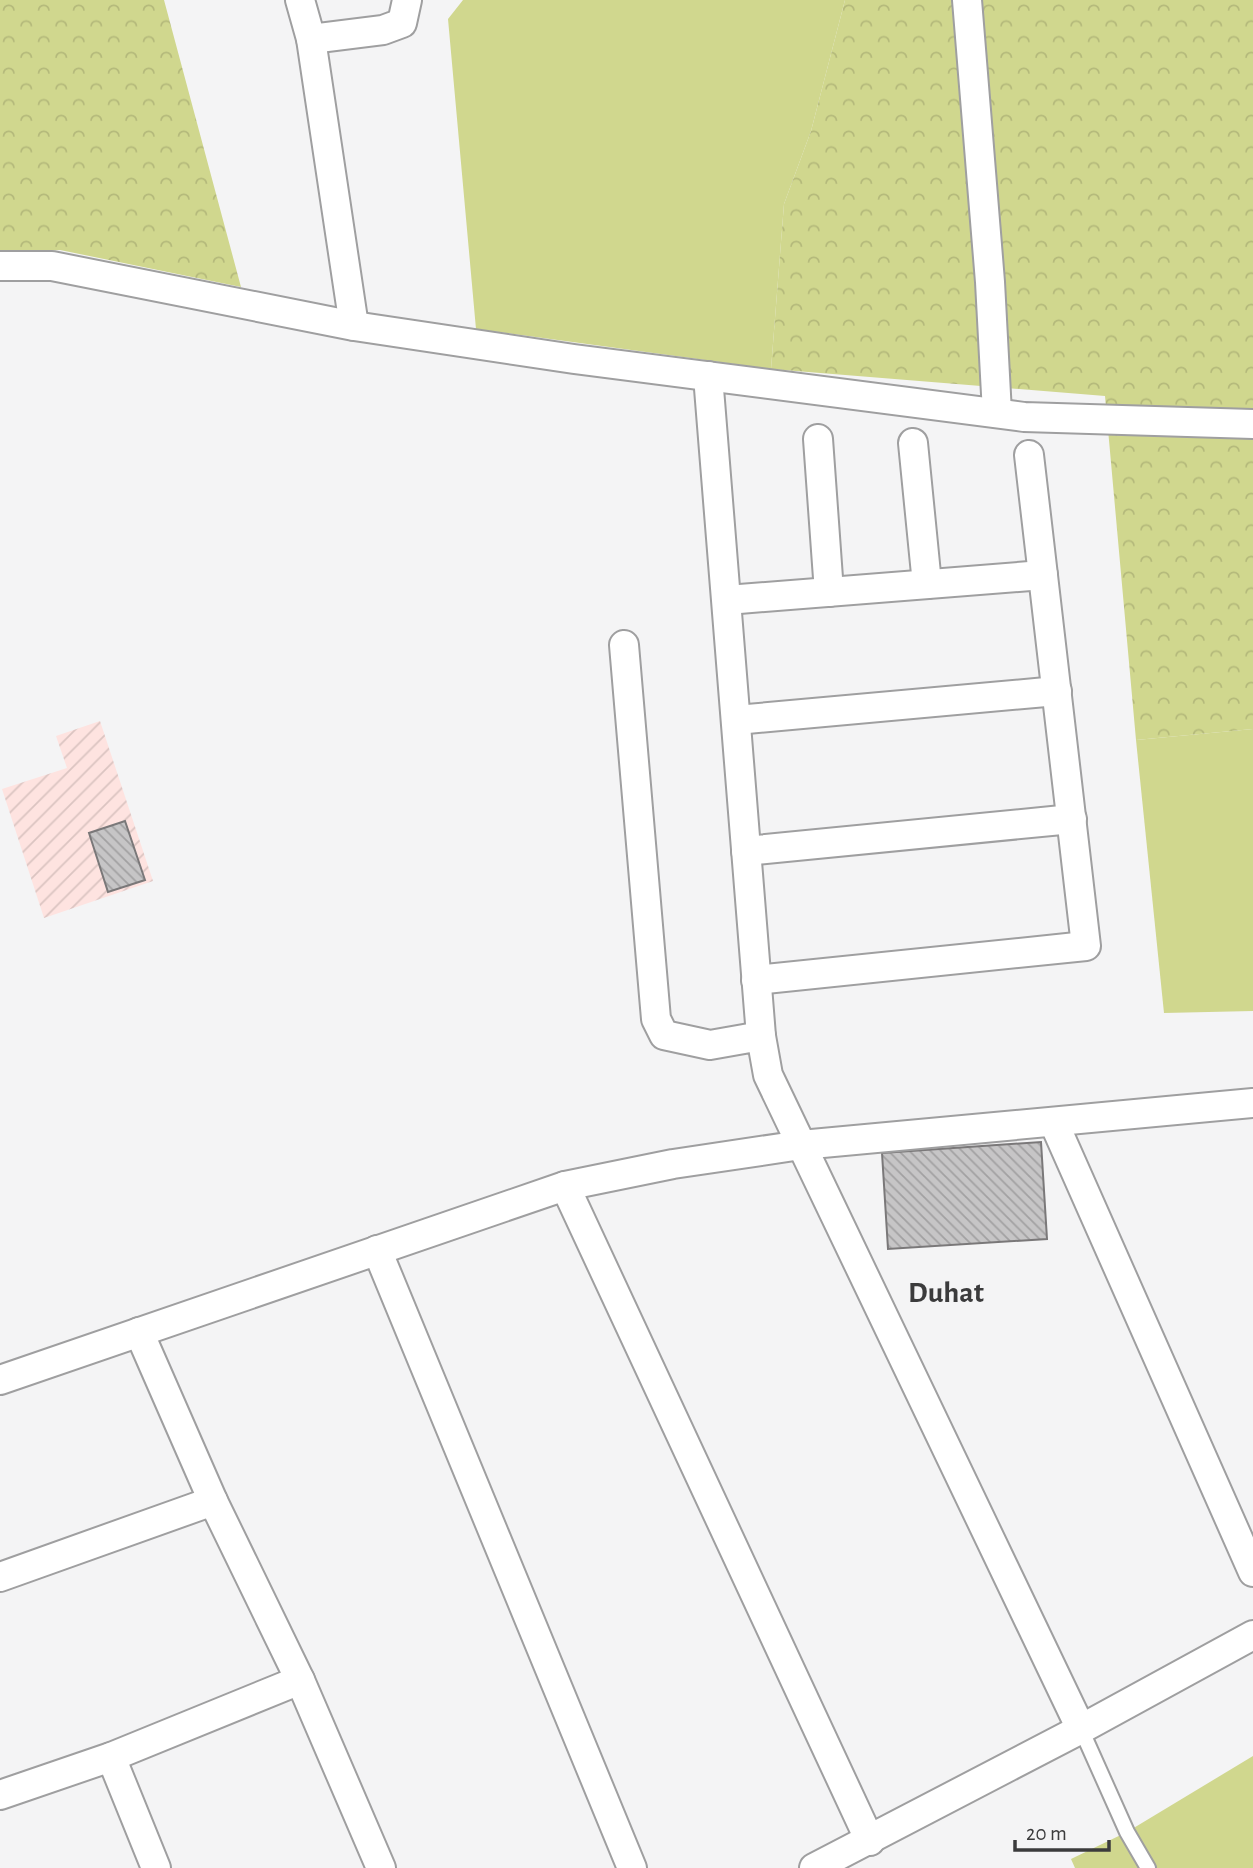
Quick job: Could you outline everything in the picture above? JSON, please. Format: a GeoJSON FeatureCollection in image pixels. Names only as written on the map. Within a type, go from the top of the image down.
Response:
{"type":"FeatureCollection","features":[{"type":"Feature","properties":{"kind":"street"},"geometry":{"type":"LineString","coordinates":[[300,0],[311,39],[354,326]]}},
{"type":"Feature","properties":{"kind":"street"},"geometry":{"type":"LineString","coordinates":[[311,39],[383,30],[402,23],[407,0]]}},
{"type":"Feature","properties":{"kind":"street"},"geometry":{"type":"LineString","coordinates":[[967,0],[990,282],[997,413]]}},
{"type":"Feature","properties":{"kind":"street"},"geometry":{"type":"LineString","coordinates":[[0,266],[52,267],[354,326],[472,346],[997,413],[1253,424]]}},
{"type":"Feature","properties":{"kind":"street"},"geometry":{"type":"LineString","coordinates":[[708,376],[756,980],[768,1075],[1082,1729]]}},
{"type":"Feature","properties":{"kind":"street"},"geometry":{"type":"LineString","coordinates":[[818,439],[829,592]]}},
{"type":"Feature","properties":{"kind":"street"},"geometry":{"type":"LineString","coordinates":[[913,443],[927,584]]}},
{"type":"Feature","properties":{"kind":"street"},"geometry":{"type":"LineString","coordinates":[[756,980],[1086,946],[1030,455]]}},
{"type":"Feature","properties":{"kind":"street"},"geometry":{"type":"LineString","coordinates":[[727,600],[1043,575]]}},
{"type":"Feature","properties":{"kind":"street"},"geometry":{"type":"LineString","coordinates":[[624,645],[656,1019],[664,1035],[710,1045],[761,1036]]}},
{"type":"Feature","properties":{"kind":"street"},"geometry":{"type":"LineString","coordinates":[[736,720],[1057,691]]}},
{"type":"Feature","properties":{"kind":"street"},"geometry":{"type":"LineString","coordinates":[[746,851],[1072,819]]}},
{"type":"Feature","properties":{"kind":"street"},"geometry":{"type":"LineString","coordinates":[[0,1380],[565,1186],[673,1164],[801,1145],[1253,1103]]}},
{"type":"Feature","properties":{"kind":"street"},"geometry":{"type":"LineString","coordinates":[[1054,1123],[1253,1572]]}},
{"type":"Feature","properties":{"kind":"street"},"geometry":{"type":"LineString","coordinates":[[565,1186],[870,1841]]}},
{"type":"Feature","properties":{"kind":"street"},"geometry":{"type":"LineString","coordinates":[[377,1250],[632,1868]]}},
{"type":"Feature","properties":{"kind":"street"},"geometry":{"type":"LineString","coordinates":[[139,1332],[213,1502],[300,1680],[382,1868]]}},
{"type":"Feature","properties":{"kind":"street"},"geometry":{"type":"LineString","coordinates":[[0,1577],[213,1502]]}},
{"type":"Feature","properties":{"kind":"street"},"geometry":{"type":"LineString","coordinates":[[814,1868],[1082,1729],[1253,1635]]}},
{"type":"Feature","properties":{"kind":"street"},"geometry":{"type":"LineString","coordinates":[[0,1795],[111,1757],[300,1680]]}},
{"type":"Feature","properties":{"kind":"street"},"geometry":{"type":"LineString","coordinates":[[111,1757],[156,1868]]}},
{"type":"Feature","properties":{"kind":"lane"},"geometry":{"type":"LineString","coordinates":[[1082,1729],[1127,1832],[1148,1868]]}},
{"type":"Feature","properties":{"kind":"shaded area"},"geometry":{"type":"Polygon","coordinates":[[[100,721],[153,881],[44,918],[2,789],[67,768],[56,736],[100,721]]]}},
{"type":"Feature","properties":{"kind":"green space"},"geometry":{"type":"Polygon","coordinates":[[[0,0],[164,0],[241,287],[60,250],[0,253],[0,0]]]}},
{"type":"Feature","properties":{"kind":"green space"},"geometry":{"type":"Polygon","coordinates":[[[463,0],[845,0],[811,131],[784,204],[771,369],[476,329],[448,19],[463,0]]]}},
{"type":"Feature","properties":{"kind":"green space"},"geometry":{"type":"Polygon","coordinates":[[[845,0],[1253,0],[1253,729],[1136,740],[1105,396],[771,369],[784,204],[811,131],[845,0]]]}},
{"type":"Feature","properties":{"kind":"green space"},"geometry":{"type":"Polygon","coordinates":[[[1253,729],[1253,1011],[1164,1013],[1136,740],[1253,729]]]}},
{"type":"Feature","properties":{"kind":"green space"},"geometry":{"type":"Polygon","coordinates":[[[1253,1756],[1253,1868],[1075,1868],[1071,1859],[1127,1832],[1253,1756]]]}},
{"type":"Feature","properties":{"kind":"building"},"geometry":{"type":"Polygon","coordinates":[[[125,821],[145,880],[108,892],[89,833],[125,821]]]}},
{"type":"Feature","properties":{"kind":"building"},"geometry":{"type":"Polygon","coordinates":[[[1041,1142],[1047,1239],[888,1249],[882,1153],[1041,1142]]]}},
{"type":"Feature","properties":{"kind":"district","name":"Duhat"},"geometry":{"type":"Point","coordinates":[946,1293]}}]}
